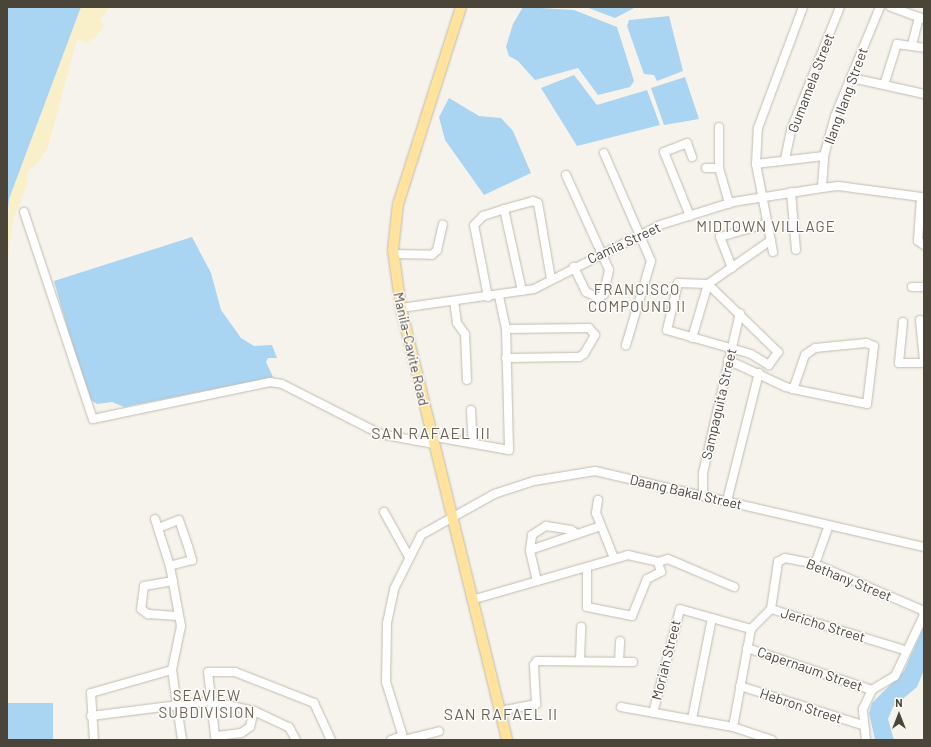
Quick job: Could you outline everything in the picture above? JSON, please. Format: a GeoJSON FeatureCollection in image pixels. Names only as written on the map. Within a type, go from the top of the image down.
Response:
{"type":"FeatureCollection","features":[{"type":"Feature","properties":{"kind":"main road","name":"Manila-Cavite Road"},"geometry":{"type":"LineString","coordinates":[[461,7],[398,204],[393,254],[401,308],[435,439],[452,517],[475,599],[507,740]]}},
{"type":"Feature","properties":{"kind":"street"},"geometry":{"type":"LineString","coordinates":[[773,252],[756,164],[758,128],[803,7]]}},
{"type":"Feature","properties":{"kind":"street","name":"Gumamela Street"},"geometry":{"type":"LineString","coordinates":[[785,159],[791,130],[840,7]]}},
{"type":"Feature","properties":{"kind":"street","name":"Ilang Ilang Street"},"geometry":{"type":"LineString","coordinates":[[822,188],[824,156],[835,116],[852,78],[880,7]]}},
{"type":"Feature","properties":{"kind":"street"},"geometry":{"type":"LineString","coordinates":[[891,7],[922,18],[912,45]]}},
{"type":"Feature","properties":{"kind":"street"},"geometry":{"type":"LineString","coordinates":[[884,85],[897,44],[912,45],[924,48]]}},
{"type":"Feature","properties":{"kind":"street"},"geometry":{"type":"LineString","coordinates":[[852,78],[924,94]]}},
{"type":"Feature","properties":{"kind":"street"},"geometry":{"type":"LineString","coordinates":[[719,127],[719,168],[729,204]]}},
{"type":"Feature","properties":{"kind":"street"},"geometry":{"type":"LineString","coordinates":[[690,216],[664,152],[687,143],[692,157]]}},
{"type":"Feature","properties":{"kind":"street"},"geometry":{"type":"LineString","coordinates":[[604,153],[651,262],[626,345]]}},
{"type":"Feature","properties":{"kind":"street"},"geometry":{"type":"LineString","coordinates":[[756,164],[785,159],[824,156]]}},
{"type":"Feature","properties":{"kind":"street"},"geometry":{"type":"LineString","coordinates":[[706,168],[719,168]]}},
{"type":"Feature","properties":{"kind":"street"},"geometry":{"type":"LineString","coordinates":[[566,175],[609,270],[604,294],[599,298],[586,292],[574,267]]}},
{"type":"Feature","properties":{"kind":"street","name":"Camia Street"},"geometry":{"type":"LineString","coordinates":[[401,308],[522,292],[574,267],[639,232],[729,204],[762,196],[838,186],[921,197],[922,245]]}},
{"type":"Feature","properties":{"kind":"street"},"geometry":{"type":"LineString","coordinates":[[791,192],[796,250]]}},
{"type":"Feature","properties":{"kind":"street"},"geometry":{"type":"LineString","coordinates":[[488,297],[474,224],[483,216],[504,209],[533,201],[538,203],[551,278]]}},
{"type":"Feature","properties":{"kind":"street"},"geometry":{"type":"LineString","coordinates":[[504,209],[522,292]]}},
{"type":"Feature","properties":{"kind":"street"},"geometry":{"type":"LineString","coordinates":[[24,212],[93,419],[270,382],[282,384],[380,434],[473,443],[508,450],[506,329],[500,296]]}},
{"type":"Feature","properties":{"kind":"street"},"geometry":{"type":"LineString","coordinates":[[732,268],[720,237],[768,223]]}},
{"type":"Feature","properties":{"kind":"street"},"geometry":{"type":"LineString","coordinates":[[393,254],[432,255],[437,250],[443,225]]}},
{"type":"Feature","properties":{"kind":"street"},"geometry":{"type":"LineString","coordinates":[[708,284],[740,313],[778,352],[769,365],[732,348],[666,330],[678,283],[708,284],[771,240]]}},
{"type":"Feature","properties":{"kind":"street"},"geometry":{"type":"LineString","coordinates":[[692,338],[708,284]]}},
{"type":"Feature","properties":{"kind":"street"},"geometry":{"type":"LineString","coordinates":[[912,287],[924,287]]}},
{"type":"Feature","properties":{"kind":"street"},"geometry":{"type":"LineString","coordinates":[[454,301],[457,323],[465,334],[467,380]]}},
{"type":"Feature","properties":{"kind":"street","name":"Sampaguita Street"},"geometry":{"type":"LineString","coordinates":[[703,495],[703,474],[740,313]]}},
{"type":"Feature","properties":{"kind":"street"},"geometry":{"type":"LineString","coordinates":[[903,322],[899,363],[924,362],[920,320]]}},
{"type":"Feature","properties":{"kind":"street"},"geometry":{"type":"LineString","coordinates":[[506,329],[588,328],[595,335],[584,354],[579,357],[506,358]]}},
{"type":"Feature","properties":{"kind":"street"},"geometry":{"type":"LineString","coordinates":[[728,360],[793,389],[867,404],[874,346],[866,344],[815,348],[805,355],[793,389]]}},
{"type":"Feature","properties":{"kind":"street"},"geometry":{"type":"LineString","coordinates":[[727,501],[759,373]]}},
{"type":"Feature","properties":{"kind":"street"},"geometry":{"type":"LineString","coordinates":[[471,410],[473,443]]}},
{"type":"Feature","properties":{"kind":"street","name":"Daang Bakal Street"},"geometry":{"type":"LineString","coordinates":[[403,739],[386,682],[386,634],[390,601],[409,557],[421,535],[505,489],[591,471],[703,495],[924,548]]}},
{"type":"Feature","properties":{"kind":"street"},"geometry":{"type":"LineString","coordinates":[[598,500],[596,513],[614,558]]}},
{"type":"Feature","properties":{"kind":"street"},"geometry":{"type":"LineString","coordinates":[[384,512],[409,557]]}},
{"type":"Feature","properties":{"kind":"street"},"geometry":{"type":"LineString","coordinates":[[155,518],[170,566],[177,616],[182,632],[172,670],[182,740]]}},
{"type":"Feature","properties":{"kind":"street"},"geometry":{"type":"LineString","coordinates":[[158,528],[179,520],[188,546],[192,560],[170,566]]}},
{"type":"Feature","properties":{"kind":"street"},"geometry":{"type":"LineString","coordinates":[[815,564],[826,524]]}},
{"type":"Feature","properties":{"kind":"street"},"geometry":{"type":"LineString","coordinates":[[530,550],[601,526]]}},
{"type":"Feature","properties":{"kind":"street"},"geometry":{"type":"LineString","coordinates":[[537,581],[530,550],[532,535],[543,527],[571,530],[577,534]]}},
{"type":"Feature","properties":{"kind":"street"},"geometry":{"type":"LineString","coordinates":[[475,599],[587,568],[628,554],[658,562],[668,559],[734,587]]}},
{"type":"Feature","properties":{"kind":"street","name":"Bethany Street"},"geometry":{"type":"LineString","coordinates":[[771,609],[780,559],[815,564],[922,610],[924,615],[904,650]]}},
{"type":"Feature","properties":{"kind":"street"},"geometry":{"type":"LineString","coordinates":[[587,568],[587,607],[632,616],[647,579],[661,572],[658,562]]}},
{"type":"Feature","properties":{"kind":"street"},"geometry":{"type":"LineString","coordinates":[[173,581],[144,586],[141,609],[148,614],[177,616]]}},
{"type":"Feature","properties":{"kind":"street","name":"Moriah Street"},"geometry":{"type":"LineString","coordinates":[[653,713],[680,609],[712,618]]}},
{"type":"Feature","properties":{"kind":"street","name":"Jericho Street"},"geometry":{"type":"LineString","coordinates":[[751,629],[771,609],[904,650]]}},
{"type":"Feature","properties":{"kind":"street"},"geometry":{"type":"LineString","coordinates":[[692,719],[712,618],[751,629],[733,727]]}},
{"type":"Feature","properties":{"kind":"street"},"geometry":{"type":"LineString","coordinates":[[580,661],[581,627]]}},
{"type":"Feature","properties":{"kind":"street"},"geometry":{"type":"LineString","coordinates":[[620,641],[620,662]]}},
{"type":"Feature","properties":{"kind":"street","name":"Capernaum Street"},"geometry":{"type":"LineString","coordinates":[[747,648],[872,690]]}},
{"type":"Feature","properties":{"kind":"street"},"geometry":{"type":"LineString","coordinates":[[866,740],[862,725],[863,709],[872,690],[895,676],[904,650]]}},
{"type":"Feature","properties":{"kind":"street"},"geometry":{"type":"LineString","coordinates":[[500,711],[536,704],[534,663],[580,661],[633,662]]}},
{"type":"Feature","properties":{"kind":"street"},"geometry":{"type":"LineString","coordinates":[[94,740],[91,716],[91,693],[172,670]]}},
{"type":"Feature","properties":{"kind":"street"},"geometry":{"type":"LineString","coordinates":[[254,710],[250,727],[241,733],[215,736],[208,672],[235,672],[261,680],[314,702],[331,740]]}},
{"type":"Feature","properties":{"kind":"street","name":"Hebron Street"},"geometry":{"type":"LineString","coordinates":[[740,686],[862,725]]}},
{"type":"Feature","properties":{"kind":"street"},"geometry":{"type":"LineString","coordinates":[[91,716],[210,701],[254,710],[289,727],[296,740]]}},
{"type":"Feature","properties":{"kind":"street"},"geometry":{"type":"LineString","coordinates":[[621,707],[733,727],[772,740]]}},
{"type":"Feature","properties":{"kind":"street"},"geometry":{"type":"LineString","coordinates":[[391,740],[440,731]]}},
{"type":"Feature","properties":{"kind":"sand"},"geometry":{"type":"Polygon","coordinates":[[[81,7],[110,7],[100,19],[104,26],[96,36],[87,43],[77,39],[48,147],[38,163],[29,169],[26,179],[28,183],[13,220],[7,266],[9,199],[81,7]]]}},
{"type":"Feature","properties":{"kind":"water"},"geometry":{"type":"Polygon","coordinates":[[[7,7],[81,7],[9,199],[7,217],[7,7]]]}},
{"type":"Feature","properties":{"kind":"water"},"geometry":{"type":"Polygon","coordinates":[[[523,7],[574,10],[617,27],[634,81],[630,87],[598,95],[578,68],[535,80],[518,61],[509,56],[506,47],[513,24],[523,7]]]}},
{"type":"Feature","properties":{"kind":"water"},"geometry":{"type":"Polygon","coordinates":[[[586,7],[636,7],[615,18],[586,7]]]}},
{"type":"Feature","properties":{"kind":"water"},"geometry":{"type":"Polygon","coordinates":[[[669,16],[683,71],[657,81],[654,75],[644,74],[627,26],[629,20],[669,16]]]}},
{"type":"Feature","properties":{"kind":"water"},"geometry":{"type":"Polygon","coordinates":[[[574,75],[597,105],[647,90],[660,125],[577,146],[541,88],[574,75]]]}},
{"type":"Feature","properties":{"kind":"water"},"geometry":{"type":"Polygon","coordinates":[[[685,77],[699,119],[664,125],[651,88],[685,77]]]}},
{"type":"Feature","properties":{"kind":"water"},"geometry":{"type":"Polygon","coordinates":[[[449,98],[479,116],[501,118],[513,131],[531,173],[484,195],[445,140],[439,117],[449,98]]]}},
{"type":"Feature","properties":{"kind":"water"},"geometry":{"type":"Polygon","coordinates":[[[192,237],[211,273],[221,310],[241,338],[254,346],[272,345],[277,358],[268,358],[266,362],[273,377],[124,407],[112,402],[97,404],[91,400],[71,341],[54,281],[192,237]]]}},
{"type":"Feature","properties":{"kind":"water"},"geometry":{"type":"Polygon","coordinates":[[[924,626],[924,670],[917,687],[893,707],[888,719],[894,740],[875,740],[869,713],[872,703],[904,671],[924,626]]]}},
{"type":"Feature","properties":{"kind":"water"},"geometry":{"type":"Polygon","coordinates":[[[7,703],[53,703],[53,740],[7,740],[7,703]]]}},
{"type":"Feature","properties":{"kind":"district","name":"MIDTOWN VILLAGE"},"geometry":{"type":"Point","coordinates":[766,227]}},
{"type":"Feature","properties":{"kind":"district","name":"FRANCISCO COMPOUND II"},"geometry":{"type":"Point","coordinates":[637,298]}},
{"type":"Feature","properties":{"kind":"district","name":"SAN RAFAEL III"},"geometry":{"type":"Point","coordinates":[431,433]}},
{"type":"Feature","properties":{"kind":"district","name":"SEAVIEW SUBDIVISION"},"geometry":{"type":"Point","coordinates":[207,704]}},
{"type":"Feature","properties":{"kind":"district","name":"SAN RAFAEL II"},"geometry":{"type":"Point","coordinates":[501,714]}}]}
